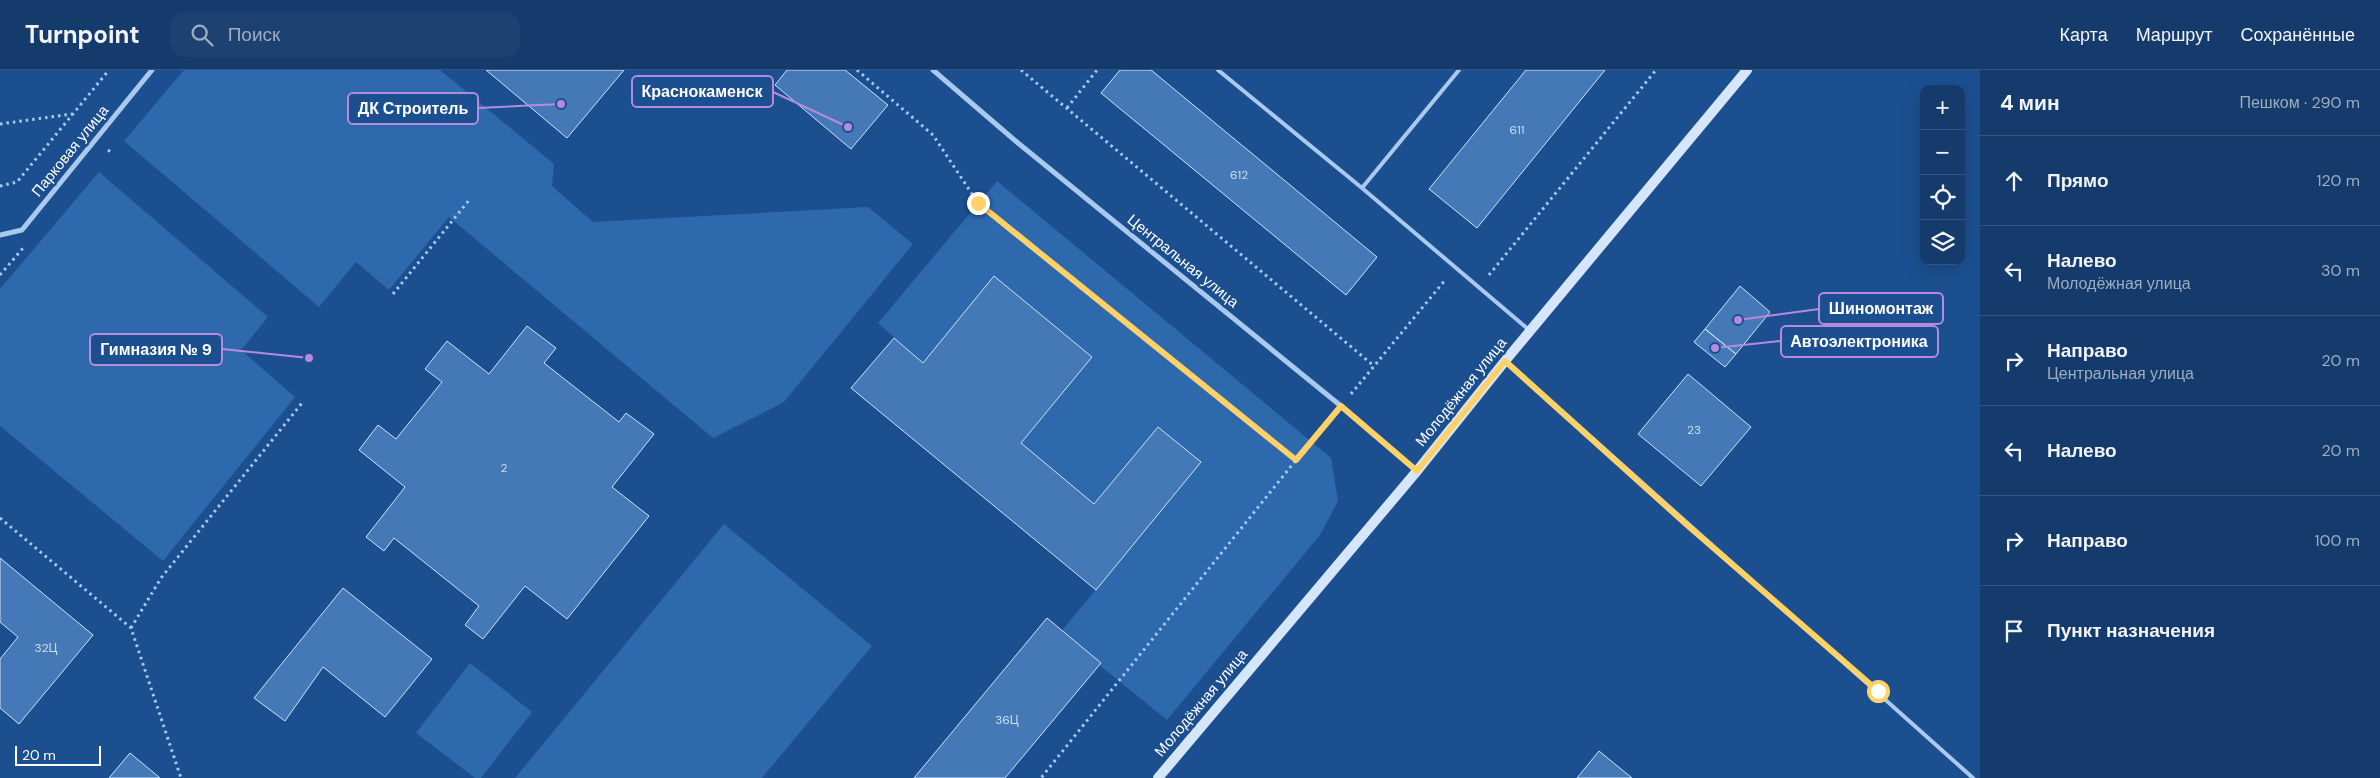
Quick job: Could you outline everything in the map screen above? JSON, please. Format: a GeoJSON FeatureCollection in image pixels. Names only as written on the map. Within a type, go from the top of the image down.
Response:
{"type":"FeatureCollection","features":[{"type":"Feature","properties":{"kind":"street","name":"Парковая улица"},"geometry":{"type":"LineString","coordinates":[[0,236],[22,230],[152,70]]}},
{"type":"Feature","properties":{"kind":"street","name":"Центральная улица"},"geometry":{"type":"LineString","coordinates":[[933,70],[1018,143],[1341,406],[1417,471]]}},
{"type":"Feature","properties":{"kind":"street","name":"Молодёжная улица"},"geometry":{"type":"LineString","coordinates":[[1158,778],[1417,471],[1505,361],[1747,70]]}},
{"type":"Feature","properties":{"kind":"lane"},"geometry":{"type":"LineString","coordinates":[[1218,70],[1362,188],[1530,331]]}},
{"type":"Feature","properties":{"kind":"lane"},"geometry":{"type":"LineString","coordinates":[[1362,188],[1459,70]]}},
{"type":"Feature","properties":{"kind":"lane"},"geometry":{"type":"LineString","coordinates":[[1505,361],[1973,778]]}},
{"type":"Feature","properties":{"kind":"path"},"geometry":{"type":"LineString","coordinates":[[0,186],[17,182],[109,70]]}},
{"type":"Feature","properties":{"kind":"path"},"geometry":{"type":"LineString","coordinates":[[857,70],[933,135],[978,203],[1296,460]]}},
{"type":"Feature","properties":{"kind":"path"},"geometry":{"type":"LineString","coordinates":[[1021,70],[1374,366]]}},
{"type":"Feature","properties":{"kind":"path"},"geometry":{"type":"LineString","coordinates":[[1067,108],[1097,70]]}},
{"type":"Feature","properties":{"kind":"path"},"geometry":{"type":"LineString","coordinates":[[1479,287],[1656,70]]}},
{"type":"Feature","properties":{"kind":"path"},"geometry":{"type":"LineString","coordinates":[[0,124],[73,114]]}},
{"type":"Feature","properties":{"kind":"path"},"geometry":{"type":"LineString","coordinates":[[393,294],[470,199]]}},
{"type":"Feature","properties":{"kind":"path"},"geometry":{"type":"LineString","coordinates":[[1040,778],[1296,460],[1456,268]]}},
{"type":"Feature","properties":{"kind":"path"},"geometry":{"type":"LineString","coordinates":[[131,628],[161,578],[302,403]]}},
{"type":"Feature","properties":{"kind":"path"},"geometry":{"type":"LineString","coordinates":[[0,518],[131,628],[181,778]]}},
{"type":"Feature","properties":{"kind":"shaded area"},"geometry":{"type":"Polygon","coordinates":[[[184,70],[440,70],[554,164],[552,186],[593,222],[868,207],[913,244],[784,402],[713,438],[449,217],[389,290],[356,262],[319,307],[124,141],[184,70]]]}},
{"type":"Feature","properties":{"kind":"shaded area"},"geometry":{"type":"Polygon","coordinates":[[[99,172],[268,317],[241,350],[295,397],[163,561],[0,426],[0,289],[99,172]]]}},
{"type":"Feature","properties":{"kind":"shaded area"},"geometry":{"type":"Polygon","coordinates":[[[997,181],[1331,458],[1338,501],[1320,535],[1167,720],[1060,633],[1201,462],[1158,427],[1094,504],[1021,443],[994,277],[923,363],[878,323],[997,181]]]}},
{"type":"Feature","properties":{"kind":"shaded area"},"geometry":{"type":"Polygon","coordinates":[[[724,524],[872,646],[762,778],[515,778],[724,524]]]}},
{"type":"Feature","properties":{"kind":"shaded area"},"geometry":{"type":"Polygon","coordinates":[[[470,663],[532,712],[481,778],[475,778],[416,733],[470,663]]]}},
{"type":"Feature","properties":{"kind":"building"},"geometry":{"type":"Polygon","coordinates":[[[486,70],[624,70],[567,138],[486,70]]]}},
{"type":"Feature","properties":{"kind":"building"},"geometry":{"type":"Polygon","coordinates":[[[787,70],[845,70],[888,105],[851,149],[775,85],[787,70]]]}},
{"type":"Feature","properties":{"kind":"building"},"geometry":{"type":"Polygon","coordinates":[[[1120,70],[1151,70],[1377,257],[1346,295],[1101,93],[1120,70]]]}},
{"type":"Feature","properties":{"kind":"building"},"geometry":{"type":"Polygon","coordinates":[[[1526,70],[1605,70],[1477,228],[1429,189],[1526,70]]]}},
{"type":"Feature","properties":{"kind":"building"},"geometry":{"type":"Polygon","coordinates":[[[994,276],[1092,357],[1021,443],[1094,504],[1158,427],[1201,462],[1096,590],[851,388],[894,338],[923,363],[994,276]]]}},
{"type":"Feature","properties":{"kind":"building"},"geometry":{"type":"Polygon","coordinates":[[[1740,286],[1770,312],[1736,354],[1705,329],[1740,286]]]}},
{"type":"Feature","properties":{"kind":"building"},"geometry":{"type":"Polygon","coordinates":[[[527,326],[556,348],[544,363],[619,422],[626,413],[654,434],[612,487],[649,516],[567,619],[525,586],[483,639],[465,625],[479,606],[394,538],[384,551],[366,537],[405,487],[359,450],[378,425],[396,439],[442,382],[425,369],[447,341],[489,374],[527,326]]]}},
{"type":"Feature","properties":{"kind":"building"},"geometry":{"type":"Polygon","coordinates":[[[1705,329],[1736,354],[1725,367],[1694,342],[1705,329]]]}},
{"type":"Feature","properties":{"kind":"building"},"geometry":{"type":"Polygon","coordinates":[[[1688,374],[1751,427],[1701,486],[1638,434],[1688,374]]]}},
{"type":"Feature","properties":{"kind":"building"},"geometry":{"type":"Polygon","coordinates":[[[0,558],[93,635],[19,724],[0,708],[0,659],[18,637],[0,622],[0,558]]]}},
{"type":"Feature","properties":{"kind":"building"},"geometry":{"type":"Polygon","coordinates":[[[343,588],[432,659],[385,717],[323,667],[285,721],[254,698],[343,588]]]}},
{"type":"Feature","properties":{"kind":"building"},"geometry":{"type":"Polygon","coordinates":[[[1047,618],[1101,663],[1005,778],[914,778],[1047,618]]]}},
{"type":"Feature","properties":{"kind":"building"},"geometry":{"type":"Polygon","coordinates":[[[1599,751],[1632,778],[1577,778],[1599,751]]]}},
{"type":"Feature","properties":{"kind":"building"},"geometry":{"type":"Polygon","coordinates":[[[130,753],[160,778],[109,778],[130,753]]]}},
{"type":"Feature","properties":{"kind":"place","name":"ДК Строитель"},"geometry":{"type":"Point","coordinates":[561,104]}},
{"type":"Feature","properties":{"kind":"place","name":"Краснокаменск"},"geometry":{"type":"Point","coordinates":[848,127]}},
{"type":"Feature","properties":{"kind":"place","name":"Шиномонтаж"},"geometry":{"type":"Point","coordinates":[1738,320]}},
{"type":"Feature","properties":{"kind":"place","name":"Автоэлектроника"},"geometry":{"type":"Point","coordinates":[1715,348]}},
{"type":"Feature","properties":{"kind":"place","name":"Гимназия № 9"},"geometry":{"type":"Point","coordinates":[309,358]}},
{"type":"Feature","properties":{"kind":"route"},"geometry":{"type":"LineString","coordinates":[[978,203],[1296,460],[1341,406],[1417,471],[1505,361],[1686,524],[1878,691]]}}]}
